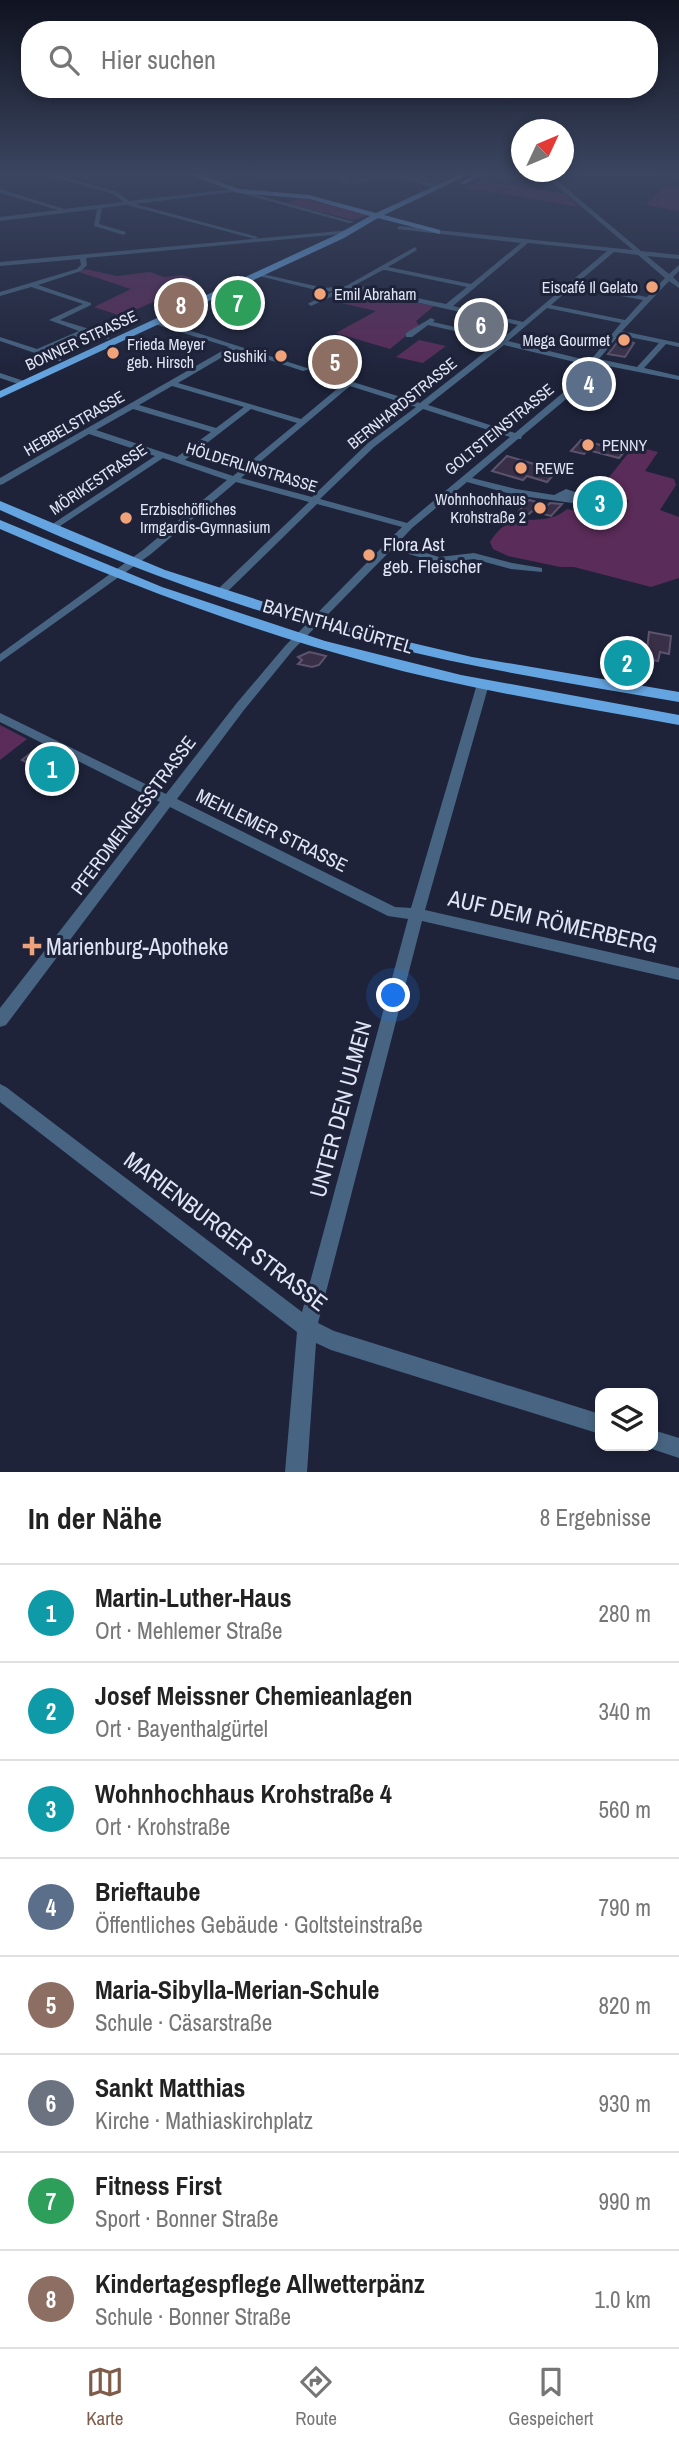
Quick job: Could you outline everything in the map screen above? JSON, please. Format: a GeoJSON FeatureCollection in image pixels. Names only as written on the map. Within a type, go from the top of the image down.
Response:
{"type":"FeatureCollection","features":[{"type":"Feature","properties":{"kind":"main road","name":"BONNER STRASSE"},"geometry":{"type":"LineString","coordinates":[[0,396],[258,275],[324,241]]}},
{"type":"Feature","properties":{"kind":"main road","name":"BAYENTHALGÜRTEL"},"geometry":{"type":"LineString","coordinates":[[0,505],[51,529],[134,562],[313,622],[478,662],[679,697]]}},
{"type":"Feature","properties":{"kind":"main road","name":"BAYENTHALGÜRTEL"},"geometry":{"type":"LineString","coordinates":[[0,524],[115,573],[205,606],[300,636],[415,669],[679,720]]}},
{"type":"Feature","properties":{"kind":"main road"},"geometry":{"type":"LineString","coordinates":[[478,662],[468,671],[485,684],[506,678],[503,667]]}},
{"type":"Feature","properties":{"kind":"street"},"geometry":{"type":"LineString","coordinates":[[0,264],[253,241]]}},
{"type":"Feature","properties":{"kind":"street"},"geometry":{"type":"LineString","coordinates":[[524,241],[679,257]]}},
{"type":"Feature","properties":{"kind":"street"},"geometry":{"type":"LineString","coordinates":[[447,307],[527,241]]}},
{"type":"Feature","properties":{"kind":"street"},"geometry":{"type":"LineString","coordinates":[[624,241],[679,286]]}},
{"type":"Feature","properties":{"kind":"street"},"geometry":{"type":"LineString","coordinates":[[346,288],[385,268],[415,248]]}},
{"type":"Feature","properties":{"kind":"street","name":"BERNHARDSTRASSE"},"geometry":{"type":"LineString","coordinates":[[221,592],[371,445],[465,373],[613,250]]}},
{"type":"Feature","properties":{"kind":"street"},"geometry":{"type":"LineString","coordinates":[[0,294],[79,270],[84,265],[83,256]]}},
{"type":"Feature","properties":{"kind":"street","name":"GOLTSTEINSTRASSE"},"geometry":{"type":"LineString","coordinates":[[300,636],[409,526],[568,393],[617,332],[679,267]]}},
{"type":"Feature","properties":{"kind":"street"},"geometry":{"type":"LineString","coordinates":[[385,268],[473,286]]}},
{"type":"Feature","properties":{"kind":"street"},"geometry":{"type":"LineString","coordinates":[[258,275],[326,293]]}},
{"type":"Feature","properties":{"kind":"street","name":"BONNER STRASSE"},"geometry":{"type":"LineString","coordinates":[[30,284],[89,304],[53,320],[106,337]]}},
{"type":"Feature","properties":{"kind":"street"},"geometry":{"type":"LineString","coordinates":[[572,285],[648,299]]}},
{"type":"Feature","properties":{"kind":"street"},"geometry":{"type":"LineString","coordinates":[[312,304],[326,293],[358,287],[524,324]]}},
{"type":"Feature","properties":{"kind":"street"},"geometry":{"type":"LineString","coordinates":[[546,306],[626,322]]}},
{"type":"Feature","properties":{"kind":"street"},"geometry":{"type":"LineString","coordinates":[[409,335],[430,321],[503,341],[679,378]]}},
{"type":"Feature","properties":{"kind":"street"},"geometry":{"type":"LineString","coordinates":[[157,322],[306,369]]}},
{"type":"Feature","properties":{"kind":"street","name":"BONNER STRASSE"},"geometry":{"type":"LineString","coordinates":[[37,352],[86,330]]}},
{"type":"Feature","properties":{"kind":"street"},"geometry":{"type":"LineString","coordinates":[[617,332],[679,345]]}},
{"type":"Feature","properties":{"kind":"street","name":"BONNER STRASSE"},"geometry":{"type":"LineString","coordinates":[[0,339],[58,359]]}},
{"type":"Feature","properties":{"kind":"street"},"geometry":{"type":"LineString","coordinates":[[638,370],[664,342]]}},
{"type":"Feature","properties":{"kind":"street","name":"HEBBELSTRASSE"},"geometry":{"type":"LineString","coordinates":[[0,482],[234,346]]}},
{"type":"Feature","properties":{"kind":"street"},"geometry":{"type":"LineString","coordinates":[[318,373],[518,437]]}},
{"type":"Feature","properties":{"kind":"street"},"geometry":{"type":"LineString","coordinates":[[0,375],[24,384]]}},
{"type":"Feature","properties":{"kind":"street"},"geometry":{"type":"LineString","coordinates":[[171,383],[304,422]]}},
{"type":"Feature","properties":{"kind":"street"},"geometry":{"type":"LineString","coordinates":[[0,659],[115,573],[134,562],[349,383]]}},
{"type":"Feature","properties":{"kind":"street"},"geometry":{"type":"LineString","coordinates":[[132,406],[217,432]]}},
{"type":"Feature","properties":{"kind":"street"},"geometry":{"type":"LineString","coordinates":[[177,461],[250,406]]}},
{"type":"Feature","properties":{"kind":"street","name":"HÖLDERLINSTRASSE"},"geometry":{"type":"LineString","coordinates":[[89,431],[233,480],[409,526]]}},
{"type":"Feature","properties":{"kind":"street","name":"MÖRIKESTRASSE"},"geometry":{"type":"LineString","coordinates":[[51,529],[162,455]]}},
{"type":"Feature","properties":{"kind":"street"},"geometry":{"type":"LineString","coordinates":[[464,478],[514,492],[556,497]]}},
{"type":"Feature","properties":{"kind":"street"},"geometry":{"type":"LineString","coordinates":[[390,545],[439,560],[474,556],[538,570]]}},
{"type":"Feature","properties":{"kind":"street","name":"PFERDMENGESSTRASSE"},"geometry":{"type":"LineString","coordinates":[[0,1020],[240,707],[300,636]]}},
{"type":"Feature","properties":{"kind":"street","name":"UNTER DEN ULMEN"},"geometry":{"type":"LineString","coordinates":[[296,1472],[307,1328],[416,916],[485,684]]}},
{"type":"Feature","properties":{"kind":"street","name":"MEHLEMER STRASSE"},"geometry":{"type":"LineString","coordinates":[[0,717],[393,912],[416,916]]}},
{"type":"Feature","properties":{"kind":"street","name":"AUF DEM RÖMERBERG"},"geometry":{"type":"LineString","coordinates":[[416,916],[433,916],[679,974]]}},
{"type":"Feature","properties":{"kind":"street","name":"MARIENBURGER STRASSE"},"geometry":{"type":"LineString","coordinates":[[0,1092],[307,1328],[331,1340],[595,1422]]}},
{"type":"Feature","properties":{"kind":"street"},"geometry":{"type":"LineString","coordinates":[[658,1442],[679,1448]]}},
{"type":"Feature","properties":{"kind":"shaded area"},"geometry":{"type":"Polygon","coordinates":[[[85,269],[117,276],[150,272],[164,277],[182,275],[193,278],[181,284],[188,287],[121,316],[94,307],[131,289],[79,272],[85,269]]]}},
{"type":"Feature","properties":{"kind":"shaded area"},"geometry":{"type":"Polygon","coordinates":[[[359,290],[434,306],[416,321],[419,325],[390,349],[336,333],[376,311],[332,301],[344,291],[359,290]]]}},
{"type":"Feature","properties":{"kind":"shaded area"},"geometry":{"type":"Polygon","coordinates":[[[419,340],[446,346],[423,363],[396,357],[419,340]]]}},
{"type":"Feature","properties":{"kind":"shaded area"},"geometry":{"type":"Polygon","coordinates":[[[634,446],[658,452],[645,471],[674,479],[676,485],[660,510],[679,517],[679,578],[651,587],[574,567],[560,567],[508,556],[493,549],[490,542],[499,531],[517,521],[547,519],[567,509],[608,516],[622,509],[629,501],[618,494],[602,491],[602,486],[634,446]]]}},
{"type":"Feature","properties":{"kind":"shaded area"},"geometry":{"type":"Polygon","coordinates":[[[0,725],[27,739],[0,760],[0,725]]]}},
{"type":"Feature","properties":{"kind":"building"},"geometry":{"type":"Polygon","coordinates":[[[474,320],[498,324],[492,332],[464,325],[474,320]]]}},
{"type":"Feature","properties":{"kind":"building"},"geometry":{"type":"Polygon","coordinates":[[[620,339],[634,343],[625,357],[608,354],[620,339]]]}},
{"type":"Feature","properties":{"kind":"building"},"geometry":{"type":"Polygon","coordinates":[[[594,373],[607,376],[603,381],[614,383],[608,391],[587,386],[594,373]]]}},
{"type":"Feature","properties":{"kind":"building","name":"PENNY"},"geometry":{"type":"Polygon","coordinates":[[[581,440],[624,452],[619,458],[588,450],[584,454],[571,451],[581,440]]]}},
{"type":"Feature","properties":{"kind":"building","name":"REWE"},"geometry":{"type":"Polygon","coordinates":[[[507,456],[557,471],[547,482],[527,476],[523,480],[492,471],[507,456]]]}},
{"type":"Feature","properties":{"kind":"building"},"geometry":{"type":"Polygon","coordinates":[[[588,495],[608,501],[611,497],[621,500],[612,512],[592,506],[588,510],[578,507],[588,495]]]}},
{"type":"Feature","properties":{"kind":"building","name":"Wohnhochhaus Krohstraße 2"},"geometry":{"type":"Polygon","coordinates":[[[529,500],[548,505],[562,504],[551,516],[519,511],[529,500]]]}},
{"type":"Feature","properties":{"kind":"building"},"geometry":{"type":"Polygon","coordinates":[[[649,632],[671,636],[669,654],[660,652],[658,661],[646,659],[649,632]]]}},
{"type":"Feature","properties":{"kind":"building"},"geometry":{"type":"Polygon","coordinates":[[[309,652],[326,656],[319,665],[312,667],[298,664],[302,660],[298,657],[309,652]]]}},
{"type":"Feature","properties":{"kind":"building"},"geometry":{"type":"Polygon","coordinates":[[[611,653],[644,658],[642,673],[609,667],[611,653]]]}},
{"type":"Feature","properties":{"kind":"building"},"geometry":{"type":"Polygon","coordinates":[[[32,752],[71,772],[61,780],[22,760],[32,752]]]}},
{"type":"Feature","properties":{"kind":"place","name":"Eiscafé Il Gelato"},"geometry":{"type":"Point","coordinates":[652,287]}},
{"type":"Feature","properties":{"kind":"place","name":"Emil Abraham"},"geometry":{"type":"Point","coordinates":[320,294]}},
{"type":"Feature","properties":{"kind":"place","name":"Fitness First"},"geometry":{"type":"Point","coordinates":[238,303]}},
{"type":"Feature","properties":{"kind":"place","name":"Kindertagespflege Allwetterpänz"},"geometry":{"type":"Point","coordinates":[181,305]}},
{"type":"Feature","properties":{"kind":"place","name":"Sankt Matthias"},"geometry":{"type":"Point","coordinates":[481,325]}},
{"type":"Feature","properties":{"kind":"place","name":"Mega Gourmet"},"geometry":{"type":"Point","coordinates":[624,340]}},
{"type":"Feature","properties":{"kind":"place","name":"Frieda Meyer geb. Hirsch"},"geometry":{"type":"Point","coordinates":[113,353]}},
{"type":"Feature","properties":{"kind":"place","name":"Sushiki"},"geometry":{"type":"Point","coordinates":[281,356]}},
{"type":"Feature","properties":{"kind":"place","name":"Maria-Sibylla-Merian-Schule"},"geometry":{"type":"Point","coordinates":[335,362]}},
{"type":"Feature","properties":{"kind":"place","name":"Brieftaube"},"geometry":{"type":"Point","coordinates":[589,384]}},
{"type":"Feature","properties":{"kind":"place","name":"PENNY"},"geometry":{"type":"Point","coordinates":[588,445]}},
{"type":"Feature","properties":{"kind":"place","name":"REWE"},"geometry":{"type":"Point","coordinates":[521,468]}},
{"type":"Feature","properties":{"kind":"place","name":"Wohnhochhaus Krohstraße 4"},"geometry":{"type":"Point","coordinates":[600,503]}},
{"type":"Feature","properties":{"kind":"place","name":"Wohnhochhaus Krohstraße 2"},"geometry":{"type":"Point","coordinates":[540,508]}},
{"type":"Feature","properties":{"kind":"place","name":"Erzbischöfliches Irmgardis-Gymnasium"},"geometry":{"type":"Point","coordinates":[126,518]}},
{"type":"Feature","properties":{"kind":"place","name":"Flora Ast geb. Fleischer"},"geometry":{"type":"Point","coordinates":[369,555]}},
{"type":"Feature","properties":{"kind":"place","name":"Josef Meissner Chemieanlagen"},"geometry":{"type":"Point","coordinates":[627,663]}},
{"type":"Feature","properties":{"kind":"place","name":"Martin-Luther-Haus"},"geometry":{"type":"Point","coordinates":[52,769]}},
{"type":"Feature","properties":{"kind":"place","name":"Marienburg-Apotheke"},"geometry":{"type":"Point","coordinates":[32,946]}}]}
